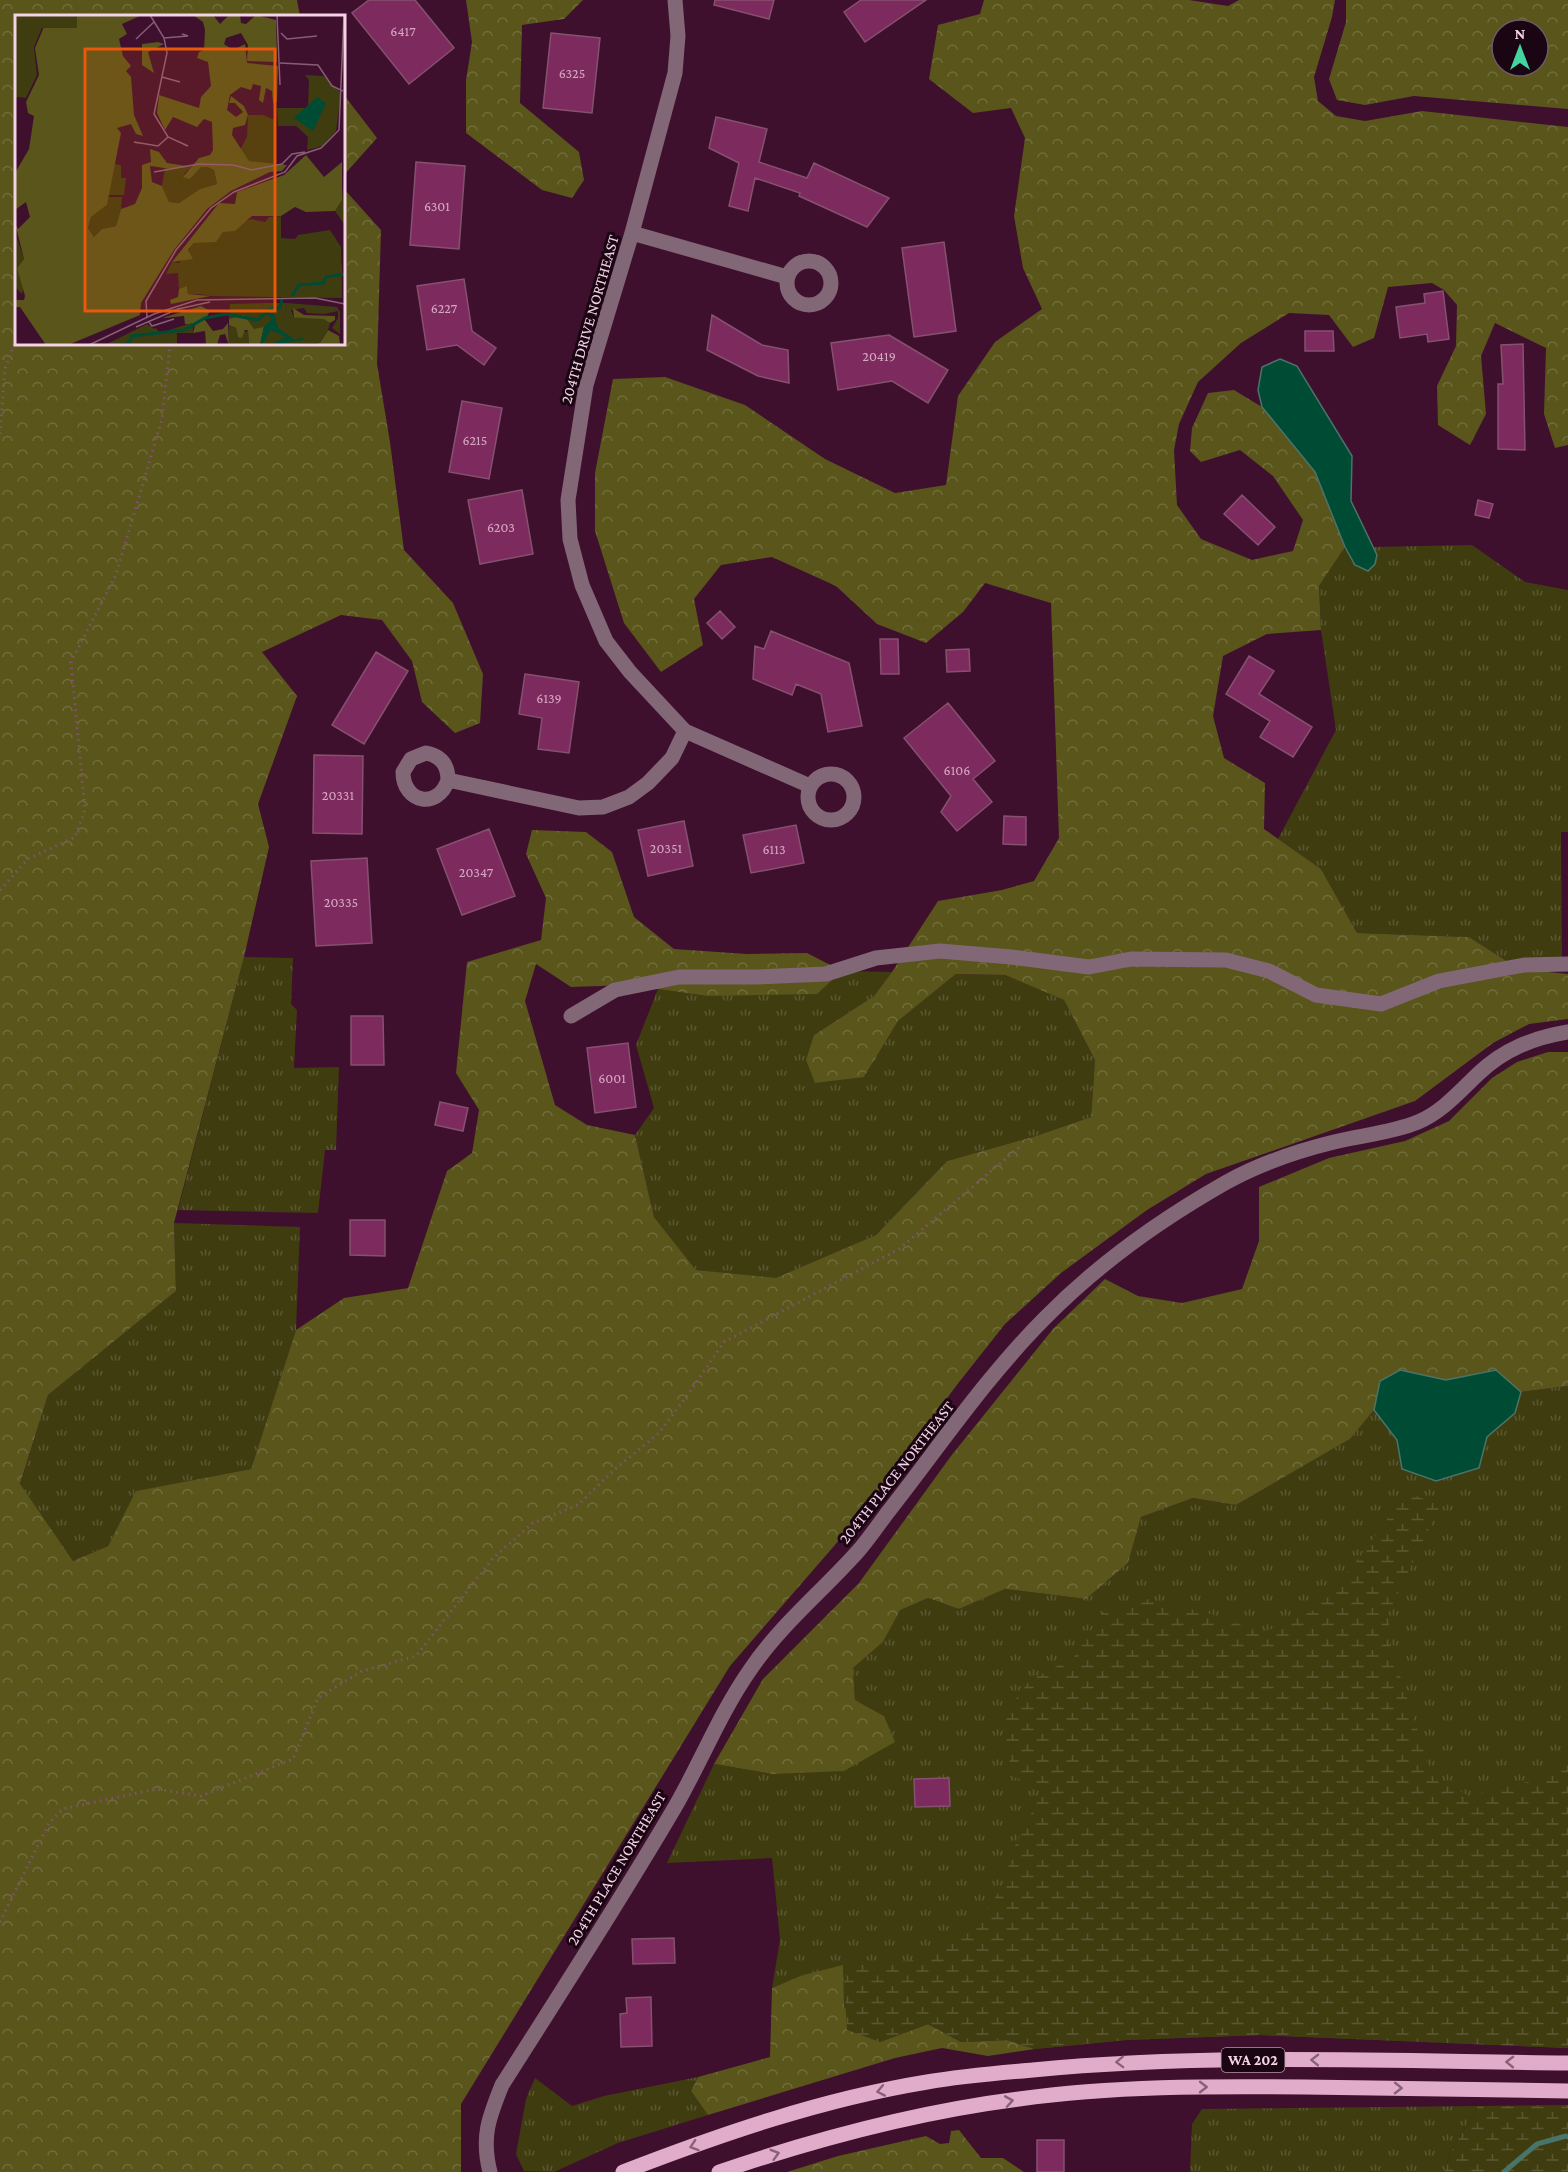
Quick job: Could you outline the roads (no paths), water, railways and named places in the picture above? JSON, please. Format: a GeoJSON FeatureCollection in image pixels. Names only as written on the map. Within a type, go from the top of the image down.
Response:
{"type":"FeatureCollection","features":[{"type":"Feature","properties":{"kind":"main road","name":"WA 202"},"geometry":{"type":"LineString","coordinates":[[622,2172],[761,2124],[840,2101],[938,2080],[1108,2063],[1172,2061],[1568,2063]]}},
{"type":"Feature","properties":{"kind":"main road","name":"WA 202"},"geometry":{"type":"LineString","coordinates":[[719,2172],[769,2155],[857,2131],[1018,2099],[1110,2090],[1186,2088],[1568,2091]]}},
{"type":"Feature","properties":{"kind":"street","name":"204TH DRIVE NORTHEAST"},"geometry":{"type":"LineString","coordinates":[[675,0],[678,36],[675,74],[632,233],[586,385],[568,500],[570,539],[582,585],[606,641],[630,672],[685,731],[810,786]]}},
{"type":"Feature","properties":{"kind":"street"},"geometry":{"type":"LineString","coordinates":[[632,233],[787,277]]}},
{"type":"Feature","properties":{"kind":"street"},"geometry":{"type":"LineString","coordinates":[[448,780],[579,808],[603,807],[629,797],[648,783],[672,758],[685,731]]}},
{"type":"Feature","properties":{"kind":"street"},"geometry":{"type":"LineString","coordinates":[[571,1016],[615,990],[679,977],[826,974],[876,958],[940,951],[1089,967],[1131,959],[1226,960],[1269,971],[1317,995],[1381,1004],[1439,981],[1524,964],[1568,963]]}},
{"type":"Feature","properties":{"kind":"street","name":"204TH PLACE NORTHEAST"},"geometry":{"type":"LineString","coordinates":[[490,2172],[485,2153],[488,2119],[502,2085],[628,1887],[688,1784],[720,1718],[751,1667],[780,1632],[859,1550],[992,1376],[1045,1318],[1107,1262],[1172,1216],[1228,1182],[1291,1154],[1337,1141],[1398,1129],[1422,1120],[1444,1106],[1478,1074],[1510,1049],[1528,1041],[1568,1032]]}},
{"type":"Feature","properties":{"kind":"waterway"},"geometry":{"type":"LineString","coordinates":[[1504,2172],[1537,2144],[1568,2137]]}}]}
